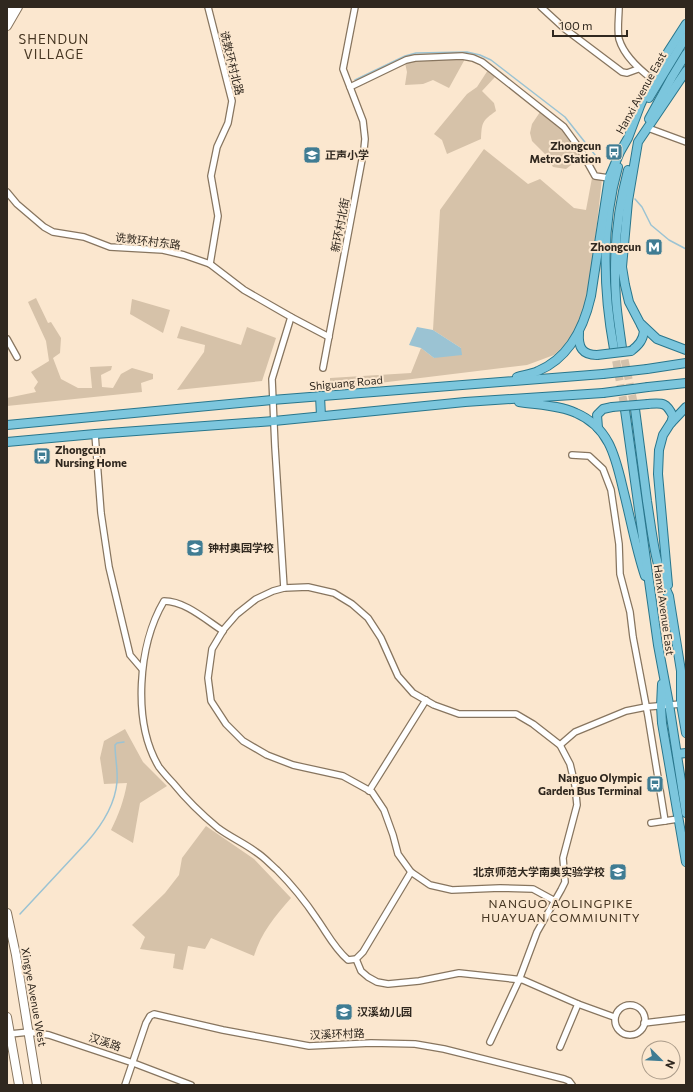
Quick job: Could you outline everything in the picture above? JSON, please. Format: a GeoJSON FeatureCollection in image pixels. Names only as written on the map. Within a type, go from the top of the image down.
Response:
{"type":"FeatureCollection","features":[{"type":"Feature","properties":{"kind":"main road"},"geometry":{"type":"LineString","coordinates":[[495,382],[538,371],[544,368],[556,360],[572,344],[579,333],[588,312],[609,178],[620,152],[628,138],[652,79],[686,24]]}},
{"type":"Feature","properties":{"kind":"main road","name":"Hanxi Avenue East"},"geometry":{"type":"LineString","coordinates":[[685,38],[648,100],[628,138],[615,180],[606,237],[605,258],[606,302],[618,349],[616,254],[621,198],[628,169],[638,142],[655,107],[686,54]]}},
{"type":"Feature","properties":{"kind":"main road"},"geometry":{"type":"LineString","coordinates":[[579,333],[578,341],[583,351],[590,355],[632,351],[640,343],[644,335],[644,331],[629,302],[622,267],[628,201],[638,142],[686,71]]}},
{"type":"Feature","properties":{"kind":"main road"},"geometry":{"type":"LineString","coordinates":[[639,322],[656,339],[686,350]]}},
{"type":"Feature","properties":{"kind":"main road","name":"Shiguang Road"},"geometry":{"type":"LineString","coordinates":[[7,425],[272,400],[603,374],[686,363]]}},
{"type":"Feature","properties":{"kind":"main road"},"geometry":{"type":"LineString","coordinates":[[7,442],[603,393],[686,383]]}},
{"type":"Feature","properties":{"kind":"main road"},"geometry":{"type":"LineString","coordinates":[[320,396],[321,416]]}},
{"type":"Feature","properties":{"kind":"main road"},"geometry":{"type":"LineString","coordinates":[[504,400],[575,412],[586,418],[598,428],[610,445],[616,460],[631,520],[638,557],[651,594]]}},
{"type":"Feature","properties":{"kind":"main road"},"geometry":{"type":"LineString","coordinates":[[598,428],[597,415],[603,409],[612,407],[659,403],[667,406],[673,416],[661,442],[659,450],[658,474],[669,596]]}},
{"type":"Feature","properties":{"kind":"main road"},"geometry":{"type":"LineString","coordinates":[[670,424],[686,407]]}},
{"type":"Feature","properties":{"kind":"main road","name":"Hanxi Avenue East"},"geometry":{"type":"LineString","coordinates":[[635,409],[650,519],[658,562],[669,596],[681,671],[681,704],[686,734]]}},
{"type":"Feature","properties":{"kind":"main road","name":"Hanxi Avenue East"},"geometry":{"type":"LineString","coordinates":[[625,410],[662,671],[665,705]]}},
{"type":"Feature","properties":{"kind":"main road"},"geometry":{"type":"LineString","coordinates":[[681,671],[686,687]]}},
{"type":"Feature","properties":{"kind":"main road"},"geometry":{"type":"LineString","coordinates":[[665,705],[677,754],[686,814]]}},
{"type":"Feature","properties":{"kind":"main road"},"geometry":{"type":"LineString","coordinates":[[665,705],[678,819],[686,862]]}},
{"type":"Feature","properties":{"kind":"main road"},"geometry":{"type":"LineString","coordinates":[[677,754],[686,753]]}},
{"type":"Feature","properties":{"kind":"street"},"geometry":{"type":"LineString","coordinates":[[7,15],[12,7]]}},
{"type":"Feature","properties":{"kind":"street"},"geometry":{"type":"LineString","coordinates":[[7,26],[18,7]]}},
{"type":"Feature","properties":{"kind":"street","name":"诜敦环村北路"},"geometry":{"type":"LineString","coordinates":[[208,7],[232,101],[228,123],[217,147],[211,176],[218,216],[210,264]]}},
{"type":"Feature","properties":{"kind":"street","name":"新环村北街"},"geometry":{"type":"LineString","coordinates":[[323,368],[365,139],[363,121],[344,69],[355,7]]}},
{"type":"Feature","properties":{"kind":"street"},"geometry":{"type":"LineString","coordinates":[[541,7],[565,29],[622,72],[626,74],[638,69]]}},
{"type":"Feature","properties":{"kind":"street"},"geometry":{"type":"LineString","coordinates":[[619,7],[619,38],[624,51],[638,69],[652,79]]}},
{"type":"Feature","properties":{"kind":"street"},"geometry":{"type":"LineString","coordinates":[[350,86],[406,60],[416,58],[462,56],[473,58],[489,67],[564,127],[580,149],[595,176],[609,178]]}},
{"type":"Feature","properties":{"kind":"street"},"geometry":{"type":"LineString","coordinates":[[648,128],[686,142]]}},
{"type":"Feature","properties":{"kind":"street","name":"诜敦环村东路"},"geometry":{"type":"LineString","coordinates":[[7,192],[17,204],[44,227],[53,232],[84,237],[110,246],[163,250],[184,255],[210,264],[244,290],[329,337]]}},
{"type":"Feature","properties":{"kind":"street"},"geometry":{"type":"LineString","coordinates":[[284,588],[272,400],[272,379],[291,317]]}},
{"type":"Feature","properties":{"kind":"street"},"geometry":{"type":"LineString","coordinates":[[7,339],[17,357]]}},
{"type":"Feature","properties":{"kind":"street"},"geometry":{"type":"LineString","coordinates":[[94,434],[102,519],[109,567],[130,655],[142,669]]}},
{"type":"Feature","properties":{"kind":"street"},"geometry":{"type":"LineString","coordinates":[[572,455],[589,456],[603,469],[611,490],[619,544],[620,574],[630,612],[665,821]]}},
{"type":"Feature","properties":{"kind":"street"},"geometry":{"type":"LineString","coordinates":[[490,1042],[519,980],[537,932],[555,901],[565,882],[563,858],[577,805],[576,785],[570,764],[560,745],[533,724],[516,714],[459,714],[434,705],[413,693],[398,676],[381,638],[368,618],[352,604],[334,593],[308,587],[284,588],[273,591],[256,599],[236,614],[212,649],[208,678],[211,701],[226,724],[243,740],[267,755],[294,765],[342,776],[372,792],[384,810],[398,854],[411,872],[430,885],[452,890],[532,888],[555,901]]}},
{"type":"Feature","properties":{"kind":"street"},"geometry":{"type":"LineString","coordinates":[[223,631],[188,608],[173,601],[164,601],[159,610],[149,635],[142,669],[141,700],[148,743],[159,767],[188,802],[219,828],[257,852],[276,869],[301,895],[338,951],[348,960],[356,959],[363,952],[411,872]]}},
{"type":"Feature","properties":{"kind":"street"},"geometry":{"type":"LineString","coordinates":[[370,791],[426,700]]}},
{"type":"Feature","properties":{"kind":"street"},"geometry":{"type":"LineString","coordinates":[[560,745],[575,732],[626,711],[646,707],[681,704]]}},
{"type":"Feature","properties":{"kind":"street"},"geometry":{"type":"LineString","coordinates":[[651,823],[678,819]]}},
{"type":"Feature","properties":{"kind":"street","name":"Xingye Avenue West"},"geometry":{"type":"LineString","coordinates":[[7,913],[16,955],[38,1085]]}},
{"type":"Feature","properties":{"kind":"street"},"geometry":{"type":"LineString","coordinates":[[356,959],[361,970],[368,977],[377,982],[388,984],[419,981],[459,973],[523,980],[578,1004],[614,1017]]}},
{"type":"Feature","properties":{"kind":"street"},"geometry":{"type":"LineString","coordinates":[[560,1047],[578,1004]]}},
{"type":"Feature","properties":{"kind":"street"},"geometry":{"type":"LineString","coordinates":[[632,1005],[640,1009],[644,1018],[644,1023],[635,1034],[625,1034],[617,1028],[614,1017],[618,1010],[622,1007],[632,1005]]}},
{"type":"Feature","properties":{"kind":"street","name":"汉溪环村路"},"geometry":{"type":"LineString","coordinates":[[125,1085],[146,1023],[150,1016],[154,1014],[223,1030],[309,1046],[371,1043],[415,1044],[444,1049],[564,1079],[570,1081],[572,1085]]}},
{"type":"Feature","properties":{"kind":"street"},"geometry":{"type":"LineString","coordinates":[[7,1017],[19,1085]]}},
{"type":"Feature","properties":{"kind":"street"},"geometry":{"type":"LineString","coordinates":[[644,1023],[686,1018]]}},
{"type":"Feature","properties":{"kind":"street","name":"汉溪路"},"geometry":{"type":"LineString","coordinates":[[10,1034],[38,1032],[133,1062],[191,1085]]}},
{"type":"Feature","properties":{"kind":"shaded area"},"geometry":{"type":"Polygon","coordinates":[[[465,59],[449,88],[433,80],[423,84],[405,85],[407,72],[405,63],[416,60],[465,59]]]}},
{"type":"Feature","properties":{"kind":"shaded area"},"geometry":{"type":"Polygon","coordinates":[[[488,70],[495,77],[482,91],[494,103],[496,111],[485,120],[481,139],[447,154],[442,140],[434,134],[467,94],[477,87],[488,70]]]}},
{"type":"Feature","properties":{"kind":"shaded area"},"geometry":{"type":"Polygon","coordinates":[[[540,112],[562,129],[580,158],[566,169],[553,167],[547,156],[532,141],[530,133],[532,124],[540,112]]]}},
{"type":"Feature","properties":{"kind":"shaded area"},"geometry":{"type":"Polygon","coordinates":[[[484,149],[528,184],[540,179],[574,208],[586,210],[592,178],[602,179],[593,259],[583,313],[576,330],[566,344],[554,355],[527,365],[355,386],[330,387],[330,378],[411,373],[421,348],[434,358],[461,348],[433,330],[440,210],[484,149]]]}},
{"type":"Feature","properties":{"kind":"shaded area"},"geometry":{"type":"Polygon","coordinates":[[[36,298],[48,323],[51,322],[61,338],[60,353],[53,358],[61,379],[78,388],[92,388],[90,367],[112,366],[111,370],[101,375],[102,387],[113,388],[121,374],[132,368],[153,374],[153,379],[141,383],[142,392],[7,406],[7,398],[36,392],[34,388],[38,382],[31,372],[49,361],[46,341],[28,302],[36,298]]]}},
{"type":"Feature","properties":{"kind":"shaded area"},"geometry":{"type":"Polygon","coordinates":[[[132,299],[170,310],[163,333],[130,314],[132,299]]]}},
{"type":"Feature","properties":{"kind":"shaded area"},"geometry":{"type":"Polygon","coordinates":[[[181,326],[241,345],[247,327],[276,338],[262,381],[177,390],[204,352],[205,345],[177,338],[181,326]]]}},
{"type":"Feature","properties":{"kind":"shaded area"},"geometry":{"type":"Polygon","coordinates":[[[125,729],[143,762],[167,786],[140,803],[133,843],[111,830],[121,807],[127,783],[104,784],[100,758],[104,741],[125,729]]]}},
{"type":"Feature","properties":{"kind":"shaded area"},"geometry":{"type":"Polygon","coordinates":[[[206,826],[254,859],[291,898],[269,925],[260,940],[254,956],[211,938],[205,949],[188,946],[183,970],[173,968],[175,954],[140,949],[145,937],[132,925],[165,893],[179,875],[182,858],[206,826]]]}},
{"type":"Feature","properties":{"kind":"water"},"geometry":{"type":"Polygon","coordinates":[[[417,327],[433,330],[461,348],[462,355],[434,358],[421,348],[409,345],[417,327]]]}},
{"type":"Feature","properties":{"kind":"waterway"},"geometry":{"type":"LineString","coordinates":[[355,80],[405,56],[416,53],[467,52],[480,55],[491,60],[565,117],[599,160]]}},
{"type":"Feature","properties":{"kind":"waterway"},"geometry":{"type":"LineString","coordinates":[[635,199],[642,207],[651,225],[669,240],[686,249]]}},
{"type":"Feature","properties":{"kind":"waterway"},"geometry":{"type":"LineString","coordinates":[[20,914],[87,842],[103,822],[111,807],[116,790],[117,777],[115,745],[117,743],[124,742]]}},
{"type":"Feature","properties":{"kind":"tunnel"},"geometry":{"type":"LineString","coordinates":[[622,348],[635,409]]}},
{"type":"Feature","properties":{"kind":"tunnel"},"geometry":{"type":"LineString","coordinates":[[614,349],[625,410]]}},
{"type":"Feature","properties":{"kind":"place","name":"Zhongcun Metro Station"},"geometry":{"type":"Point","coordinates":[614,152]}},
{"type":"Feature","properties":{"kind":"place","name":"正声小学"},"geometry":{"type":"Point","coordinates":[312,155]}},
{"type":"Feature","properties":{"kind":"place","name":"Zhongcun"},"geometry":{"type":"Point","coordinates":[654,247]}},
{"type":"Feature","properties":{"kind":"place","name":"Zhongcun Nursing Home"},"geometry":{"type":"Point","coordinates":[42,456]}},
{"type":"Feature","properties":{"kind":"place","name":"钟村奥园学校"},"geometry":{"type":"Point","coordinates":[195,548]}},
{"type":"Feature","properties":{"kind":"place","name":"Nanguo Olympic Garden Bus Terminal"},"geometry":{"type":"Point","coordinates":[655,784]}},
{"type":"Feature","properties":{"kind":"place","name":"北京师范大学南奥实验学校"},"geometry":{"type":"Point","coordinates":[618,872]}},
{"type":"Feature","properties":{"kind":"place","name":"汉溪幼儿园"},"geometry":{"type":"Point","coordinates":[344,1012]}},
{"type":"Feature","properties":{"kind":"district","name":"SHENDUN VILLAGE"},"geometry":{"type":"Point","coordinates":[54,46]}},
{"type":"Feature","properties":{"kind":"district","name":"NANGUO AOLINGPIKE HUAYUAN COMMIUNITY"},"geometry":{"type":"Point","coordinates":[561,911]}}]}
